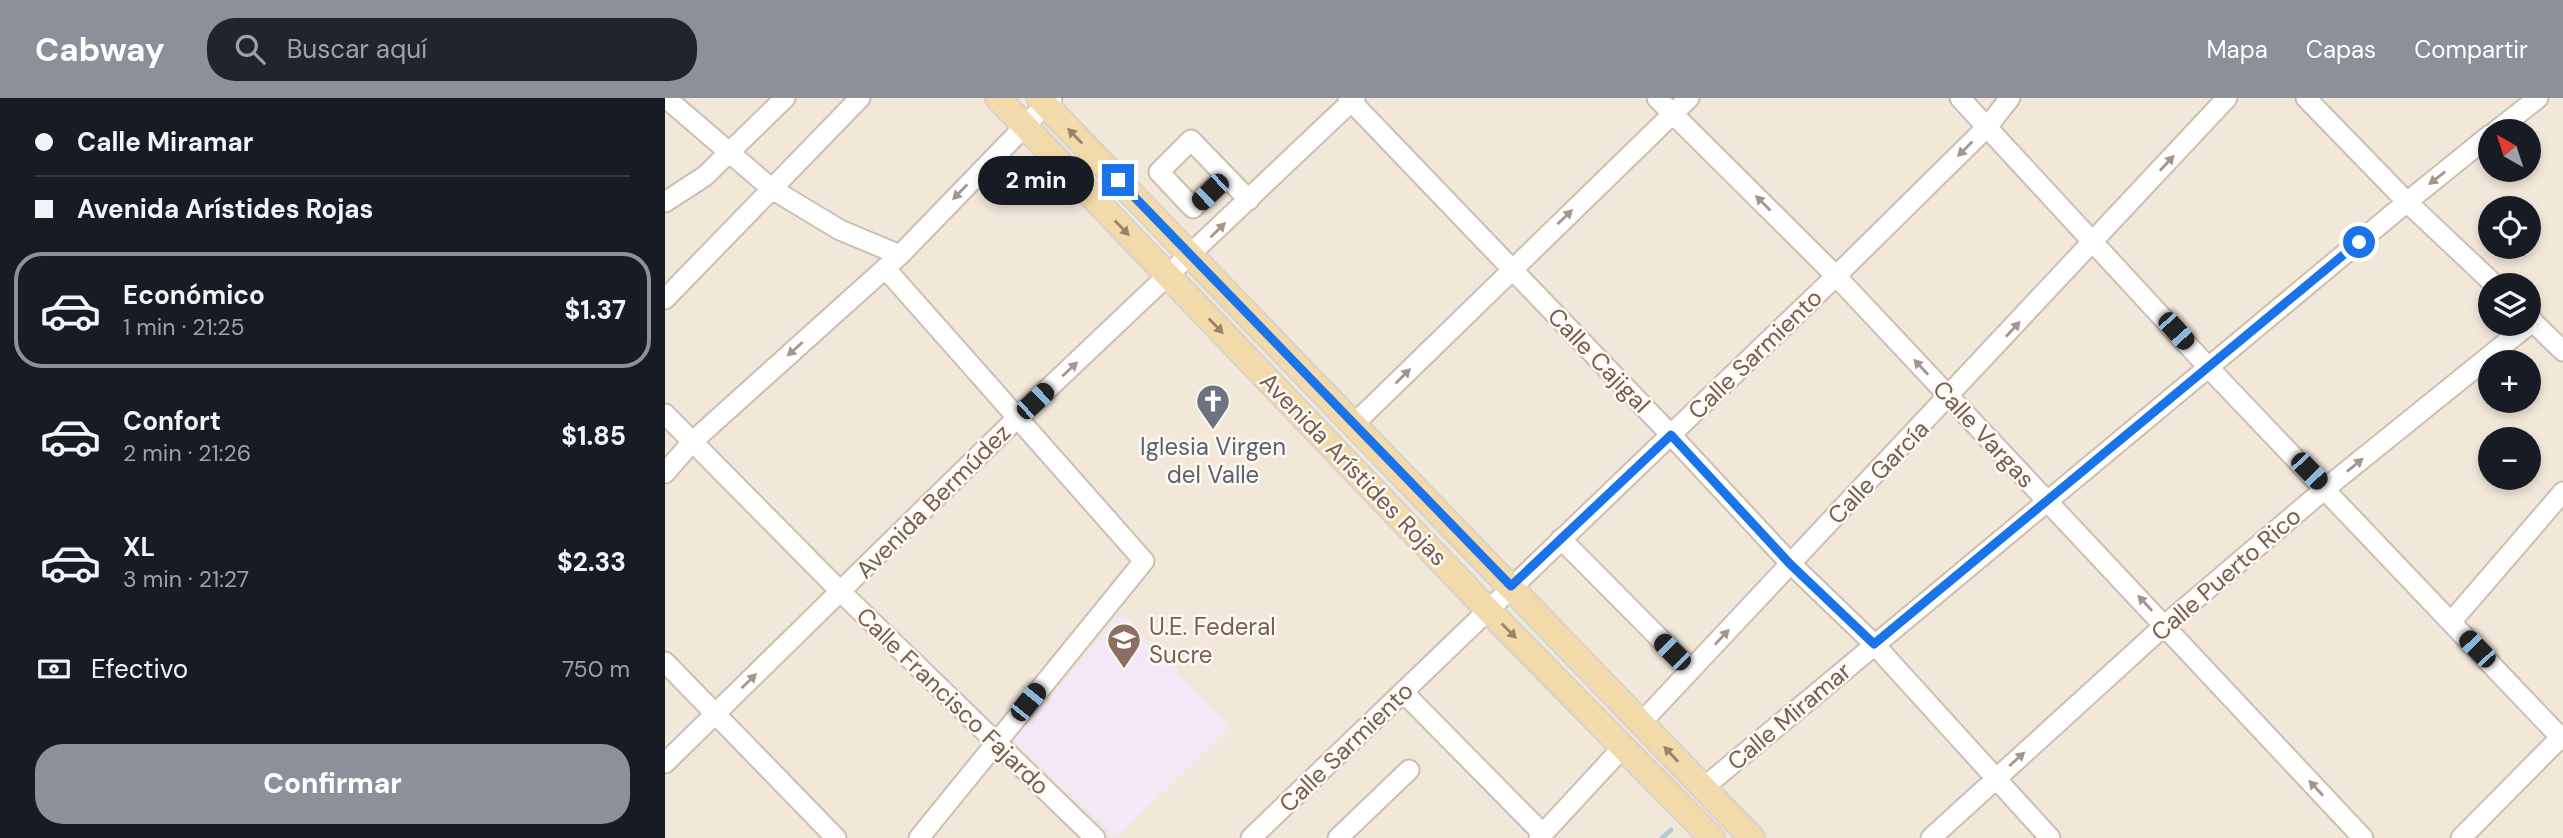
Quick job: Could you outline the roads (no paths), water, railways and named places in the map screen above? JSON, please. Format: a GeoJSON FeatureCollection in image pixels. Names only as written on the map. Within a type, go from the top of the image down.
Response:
{"type":"FeatureCollection","features":[{"type":"Feature","properties":{"kind":"main road","name":"Avenida Arístides Rojas"},"geometry":{"type":"LineString","coordinates":[[998,98],[1487,609],[1712,838]]}},
{"type":"Feature","properties":{"kind":"main road","name":"Avenida Arístides Rojas"},"geometry":{"type":"LineString","coordinates":[[1046,100],[1190,256],[1752,838]]}},
{"type":"Feature","properties":{"kind":"street"},"geometry":{"type":"LineString","coordinates":[[666,98],[772,189],[840,230],[900,255]]}},
{"type":"Feature","properties":{"kind":"street"},"geometry":{"type":"LineString","coordinates":[[665,202],[705,176],[785,98]]}},
{"type":"Feature","properties":{"kind":"street"},"geometry":{"type":"LineString","coordinates":[[665,299],[860,98]]}},
{"type":"Feature","properties":{"kind":"street","name":"Calle Vargas"},"geometry":{"type":"LineString","coordinates":[[1657,98],[1836,276],[2363,838]]}},
{"type":"Feature","properties":{"kind":"street"},"geometry":{"type":"LineString","coordinates":[[1354,424],[1689,98]]}},
{"type":"Feature","properties":{"kind":"street"},"geometry":{"type":"LineString","coordinates":[[1960,98],[2095,241],[2208,367],[2559,734]]}},
{"type":"Feature","properties":{"kind":"street","name":"Calle Sarmiento"},"geometry":{"type":"LineString","coordinates":[[1251,838],[1836,276],[1988,126],[2010,98]]}},
{"type":"Feature","properties":{"kind":"street","name":"Calle García"},"geometry":{"type":"LineString","coordinates":[[1641,723],[2227,98]]}},
{"type":"Feature","properties":{"kind":"street"},"geometry":{"type":"LineString","coordinates":[[2306,98],[2407,202],[2481,273]]}},
{"type":"Feature","properties":{"kind":"street"},"geometry":{"type":"LineString","coordinates":[[2511,119],[2538,98]]}},
{"type":"Feature","properties":{"kind":"street","name":"Avenida Bermúdez"},"geometry":{"type":"LineString","coordinates":[[665,763],[1016,419],[1249,200],[1352,99]]}},
{"type":"Feature","properties":{"kind":"street","name":"Calle Cajigal"},"geometry":{"type":"LineString","coordinates":[[1352,99],[1790,564],[1874,644],[2050,838]]}},
{"type":"Feature","properties":{"kind":"street"},"geometry":{"type":"LineString","coordinates":[[665,473],[692,442],[900,255],[1046,100]]}},
{"type":"Feature","properties":{"kind":"street","name":"Calle Miramar"},"geometry":{"type":"LineString","coordinates":[[1703,788],[2478,145]]}},
{"type":"Feature","properties":{"kind":"street"},"geometry":{"type":"LineString","coordinates":[[1226,176],[1249,200]]}},
{"type":"Feature","properties":{"kind":"street"},"geometry":{"type":"LineString","coordinates":[[885,268],[1144,561],[919,838]]}},
{"type":"Feature","properties":{"kind":"street"},"geometry":{"type":"LineString","coordinates":[[2541,330],[2563,351]]}},
{"type":"Feature","properties":{"kind":"street","name":"Calle Puerto Rico"},"geometry":{"type":"LineString","coordinates":[[1931,838],[2165,625],[2511,336]]}},
{"type":"Feature","properties":{"kind":"street","name":"Calle Francisco Fajardo"},"geometry":{"type":"LineString","coordinates":[[665,414],[841,592],[1095,838]]}},
{"type":"Feature","properties":{"kind":"street"},"geometry":{"type":"LineString","coordinates":[[2451,622],[2563,492]]}},
{"type":"Feature","properties":{"kind":"street"},"geometry":{"type":"LineString","coordinates":[[1561,539],[1691,670]]}},
{"type":"Feature","properties":{"kind":"street"},"geometry":{"type":"LineString","coordinates":[[665,662],[836,838]]}},
{"type":"Feature","properties":{"kind":"street"},"geometry":{"type":"LineString","coordinates":[[1403,692],[1541,836],[1624,746]]}},
{"type":"Feature","properties":{"kind":"street"},"geometry":{"type":"LineString","coordinates":[[2461,838],[2559,734],[2563,710]]}},
{"type":"Feature","properties":{"kind":"street"},"geometry":{"type":"LineString","coordinates":[[1338,838],[1409,770]]}},
{"type":"Feature","properties":{"kind":"waterway"},"geometry":{"type":"LineString","coordinates":[[1662,838],[1671,830]]}},
{"type":"Feature","properties":{"kind":"place","name":"Iglesia Virgen del Valle"},"geometry":{"type":"Point","coordinates":[1213,431]}},
{"type":"Feature","properties":{"kind":"place","name":"U.E. Federal Sucre"},"geometry":{"type":"Point","coordinates":[1124,670]}}]}
